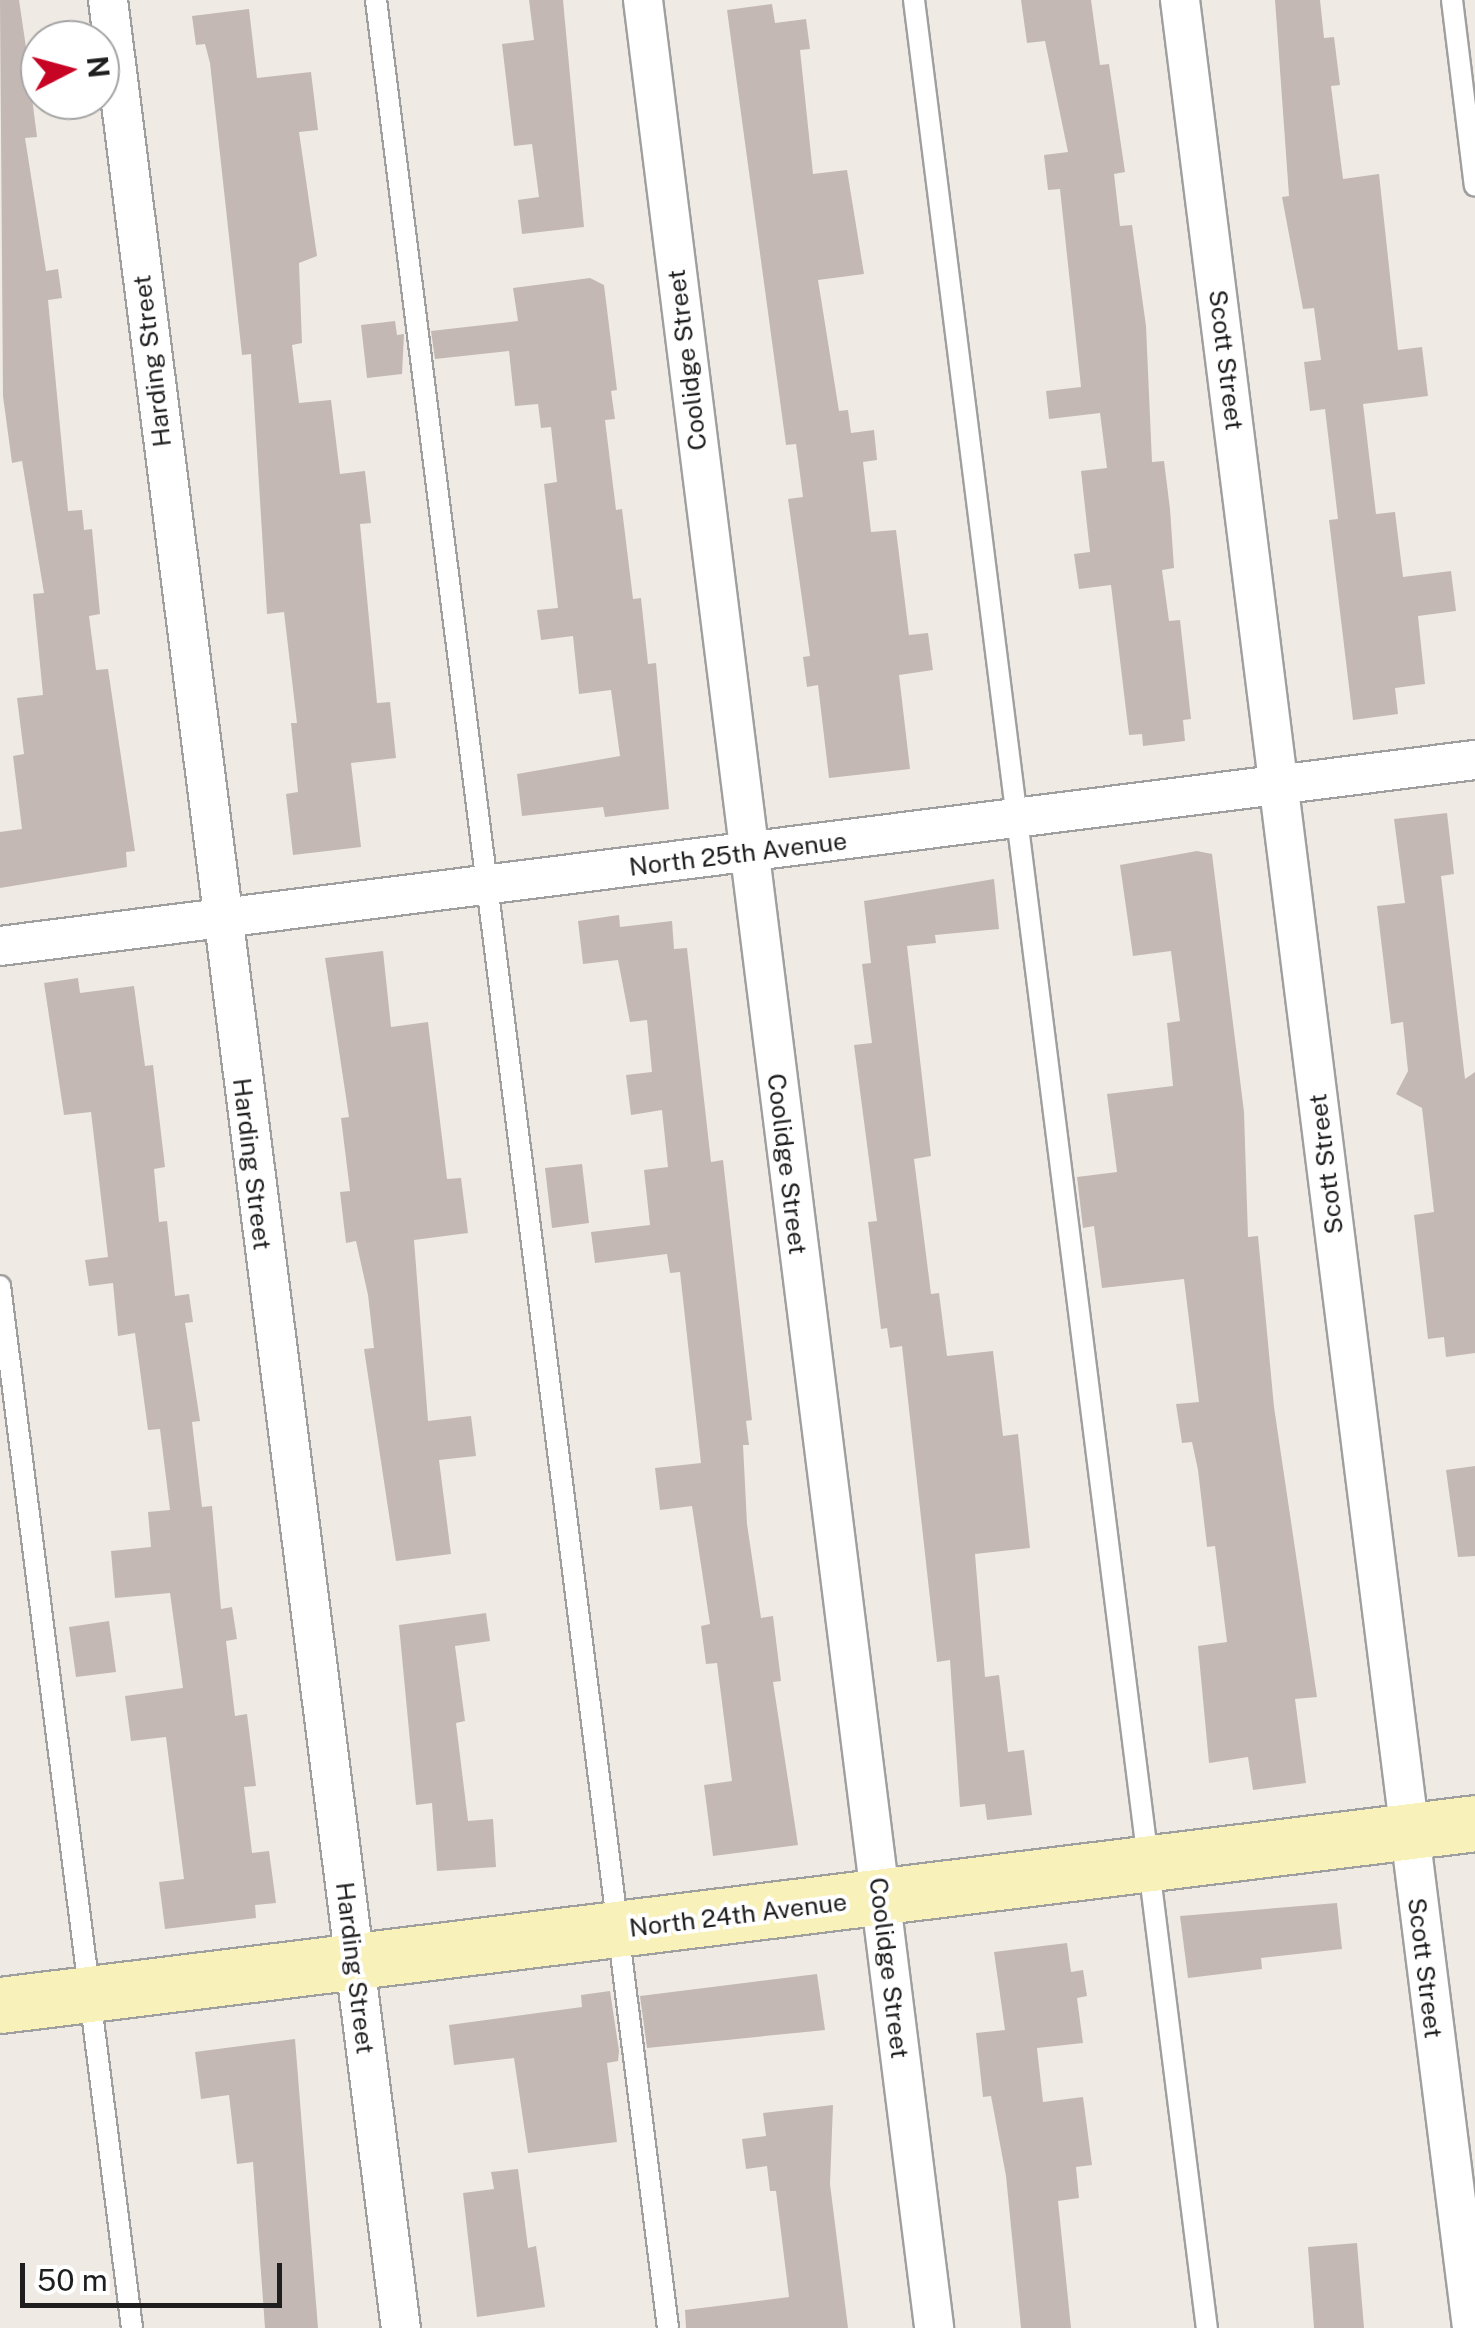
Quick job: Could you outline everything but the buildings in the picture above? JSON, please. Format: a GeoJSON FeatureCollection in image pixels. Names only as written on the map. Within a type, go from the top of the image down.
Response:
{"type":"FeatureCollection","features":[{"type":"Feature","properties":{"kind":"street","name":"Harding Street"},"geometry":{"type":"LineString","coordinates":[[108,0],[220,917],[401,2328]]}},
{"type":"Feature","properties":{"kind":"street","name":"Coolidge Street"},"geometry":{"type":"LineString","coordinates":[[643,0],[934,2328]]}},
{"type":"Feature","properties":{"kind":"street","name":"Scott Street"},"geometry":{"type":"LineString","coordinates":[[1180,0],[1472,2328]]}},
{"type":"Feature","properties":{"kind":"street","name":"North 25th Avenue"},"geometry":{"type":"LineString","coordinates":[[0,946],[1475,760]]}},
{"type":"Feature","properties":{"kind":"street","name":"North 24th Avenue"},"geometry":{"type":"LineString","coordinates":[[0,2005],[1475,1823]]}},
{"type":"Feature","properties":{"kind":"lane"},"geometry":{"type":"LineString","coordinates":[[376,0],[668,2328]]}},
{"type":"Feature","properties":{"kind":"lane"},"geometry":{"type":"LineString","coordinates":[[914,0],[1207,2328]]}},
{"type":"Feature","properties":{"kind":"lane"},"geometry":{"type":"LineString","coordinates":[[1452,0],[1475,186]]}},
{"type":"Feature","properties":{"kind":"lane"},"geometry":{"type":"LineString","coordinates":[[0,1286],[132,2328]]}}]}
